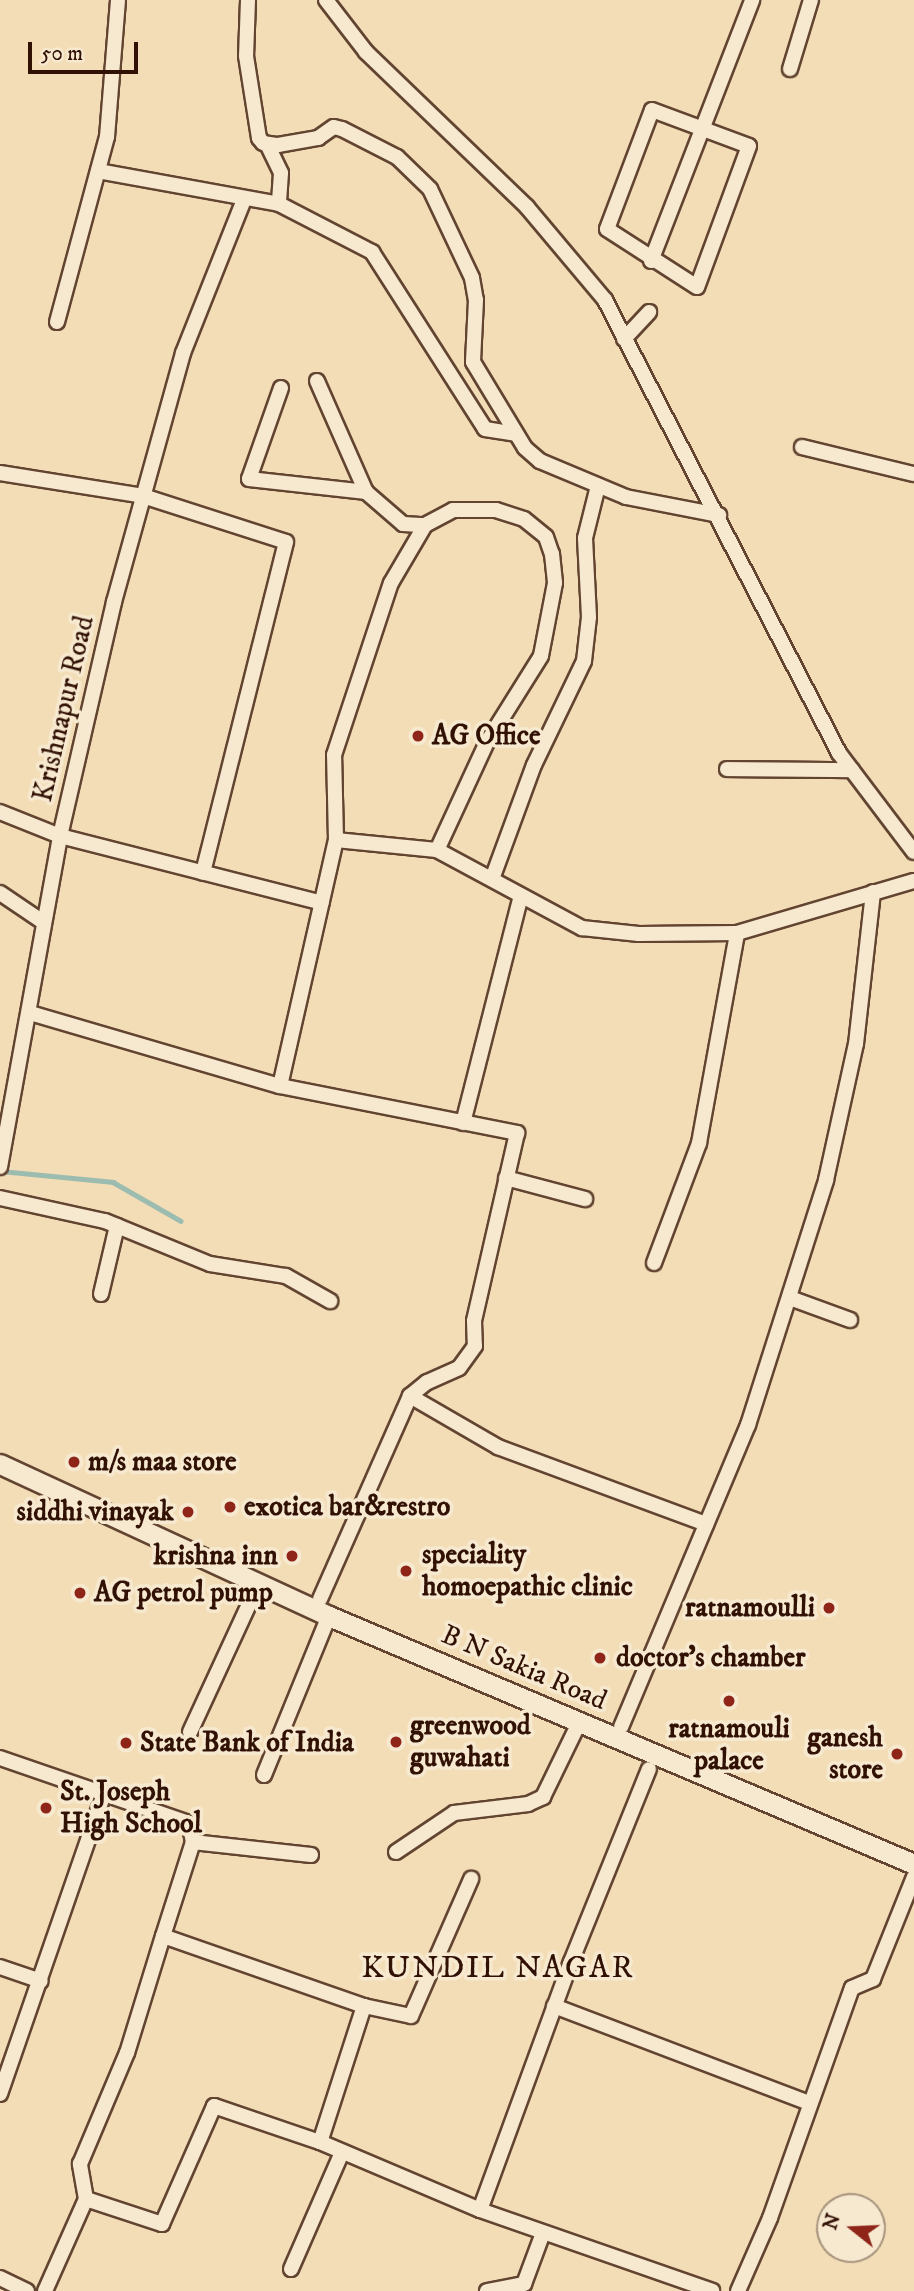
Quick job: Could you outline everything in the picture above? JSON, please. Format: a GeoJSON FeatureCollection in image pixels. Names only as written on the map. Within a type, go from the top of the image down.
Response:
{"type":"FeatureCollection","features":[{"type":"Feature","properties":{"kind":"main road","name":"B N Sakia Road"},"geometry":{"type":"LineString","coordinates":[[0,1453],[324,1607],[579,1723],[914,1864]]}},
{"type":"Feature","properties":{"kind":"main road","name":"B N Sakia Road"},"geometry":{"type":"LineString","coordinates":[[0,1464],[259,1583],[621,1727],[914,1851]]}},
{"type":"Feature","properties":{"kind":"street"},"geometry":{"type":"LineString","coordinates":[[57,322],[107,137],[118,0]]}},
{"type":"Feature","properties":{"kind":"street"},"geometry":{"type":"LineString","coordinates":[[248,0],[246,56],[259,138],[267,144],[281,173],[279,204]]}},
{"type":"Feature","properties":{"kind":"street"},"geometry":{"type":"LineString","coordinates":[[326,0],[366,52],[417,97],[571,255],[605,300],[667,426],[719,515],[852,770],[914,852]]}},
{"type":"Feature","properties":{"kind":"street"},"geometry":{"type":"LineString","coordinates":[[651,261],[752,0]]}},
{"type":"Feature","properties":{"kind":"street"},"geometry":{"type":"LineString","coordinates":[[790,69],[811,0]]}},
{"type":"Feature","properties":{"kind":"street"},"geometry":{"type":"LineString","coordinates":[[652,110],[703,127],[750,146],[697,287],[651,261],[607,229],[652,110]]}},
{"type":"Feature","properties":{"kind":"street"},"geometry":{"type":"LineString","coordinates":[[267,144],[307,142],[331,128],[342,129],[397,157],[430,189],[472,278],[476,300],[473,362],[516,434],[540,461],[626,496],[719,515]]}},
{"type":"Feature","properties":{"kind":"street"},"geometry":{"type":"LineString","coordinates":[[98,171],[244,200],[279,204],[372,252],[485,429],[516,434]]}},
{"type":"Feature","properties":{"kind":"street","name":"Krishnapur Road"},"geometry":{"type":"LineString","coordinates":[[0,1167],[60,836],[144,496],[183,353],[218,272],[244,200]]}},
{"type":"Feature","properties":{"kind":"street"},"geometry":{"type":"LineString","coordinates":[[624,339],[649,312]]}},
{"type":"Feature","properties":{"kind":"street"},"geometry":{"type":"LineString","coordinates":[[317,382],[366,492],[403,524],[425,525],[453,510],[496,510],[524,519],[546,537],[555,583],[541,656],[487,742],[437,850]]}},
{"type":"Feature","properties":{"kind":"street"},"geometry":{"type":"LineString","coordinates":[[281,388],[249,479],[366,492]]}},
{"type":"Feature","properties":{"kind":"street"},"geometry":{"type":"LineString","coordinates":[[802,447],[914,474]]}},
{"type":"Feature","properties":{"kind":"street"},"geometry":{"type":"LineString","coordinates":[[0,473],[144,496],[286,542],[203,873]]}},
{"type":"Feature","properties":{"kind":"street"},"geometry":{"type":"LineString","coordinates":[[492,879],[534,765],[584,661],[589,617],[585,538],[598,486]]}},
{"type":"Feature","properties":{"kind":"street"},"geometry":{"type":"LineString","coordinates":[[280,1086],[336,840],[334,755],[391,583],[425,525]]}},
{"type":"Feature","properties":{"kind":"street"},"geometry":{"type":"LineString","coordinates":[[727,769],[852,770]]}},
{"type":"Feature","properties":{"kind":"street"},"geometry":{"type":"LineString","coordinates":[[0,812],[60,836],[322,903]]}},
{"type":"Feature","properties":{"kind":"street"},"geometry":{"type":"LineString","coordinates":[[336,840],[437,850],[582,928],[639,934],[737,933],[914,881]]}},
{"type":"Feature","properties":{"kind":"street"},"geometry":{"type":"LineString","coordinates":[[621,1727],[748,1425],[826,1180],[856,1044],[873,892]]}},
{"type":"Feature","properties":{"kind":"street"},"geometry":{"type":"LineString","coordinates":[[0,893],[43,922]]}},
{"type":"Feature","properties":{"kind":"street"},"geometry":{"type":"LineString","coordinates":[[463,1123],[521,896]]}},
{"type":"Feature","properties":{"kind":"street"},"geometry":{"type":"LineString","coordinates":[[653,1263],[699,1143],[737,933]]}},
{"type":"Feature","properties":{"kind":"street"},"geometry":{"type":"LineString","coordinates":[[30,1013],[280,1086],[517,1133],[474,1321],[475,1346],[459,1368],[427,1382],[410,1396],[324,1607],[264,1775]]}},
{"type":"Feature","properties":{"kind":"street"},"geometry":{"type":"LineString","coordinates":[[506,1178],[585,1199]]}},
{"type":"Feature","properties":{"kind":"street"},"geometry":{"type":"LineString","coordinates":[[0,1198],[117,1226],[210,1264],[286,1276],[330,1301]]}},
{"type":"Feature","properties":{"kind":"street"},"geometry":{"type":"LineString","coordinates":[[102,1294],[117,1226]]}},
{"type":"Feature","properties":{"kind":"street"},"geometry":{"type":"LineString","coordinates":[[790,1298],[850,1320]]}},
{"type":"Feature","properties":{"kind":"street"},"geometry":{"type":"LineString","coordinates":[[410,1396],[498,1447],[706,1524]]}},
{"type":"Feature","properties":{"kind":"street"},"geometry":{"type":"LineString","coordinates":[[190,1732],[259,1583]]}},
{"type":"Feature","properties":{"kind":"street"},"geometry":{"type":"LineString","coordinates":[[396,1853],[454,1813],[528,1804],[543,1797],[579,1723]]}},
{"type":"Feature","properties":{"kind":"street"},"geometry":{"type":"LineString","coordinates":[[0,1758],[189,1823],[193,1842],[127,2053],[79,2164],[86,2199],[45,2291]]}},
{"type":"Feature","properties":{"kind":"street"},"geometry":{"type":"LineString","coordinates":[[480,2210],[554,2006],[649,1769]]}},
{"type":"Feature","properties":{"kind":"street"},"geometry":{"type":"LineString","coordinates":[[0,2094],[104,1794]]}},
{"type":"Feature","properties":{"kind":"street"},"geometry":{"type":"LineString","coordinates":[[193,1842],[311,1855]]}},
{"type":"Feature","properties":{"kind":"street"},"geometry":{"type":"LineString","coordinates":[[738,2291],[770,2218],[852,1988],[873,1979],[914,1877]]}},
{"type":"Feature","properties":{"kind":"street"},"geometry":{"type":"LineString","coordinates":[[163,1936],[364,2006],[411,2015],[471,1879]]}},
{"type":"Feature","properties":{"kind":"street"},"geometry":{"type":"LineString","coordinates":[[0,1967],[41,1981]]}},
{"type":"Feature","properties":{"kind":"street"},"geometry":{"type":"LineString","coordinates":[[320,2142],[364,2006]]}},
{"type":"Feature","properties":{"kind":"street"},"geometry":{"type":"LineString","coordinates":[[554,2006],[809,2103]]}},
{"type":"Feature","properties":{"kind":"street"},"geometry":{"type":"LineString","coordinates":[[86,2199],[162,2224],[214,2106],[320,2142],[480,2210],[712,2291]]}},
{"type":"Feature","properties":{"kind":"street"},"geometry":{"type":"LineString","coordinates":[[291,2269],[342,2152]]}},
{"type":"Feature","properties":{"kind":"street"},"geometry":{"type":"LineString","coordinates":[[487,2291],[524,2284],[543,2233]]}},
{"type":"Feature","properties":{"kind":"street"},"geometry":{"type":"LineString","coordinates":[[0,2278],[27,2291]]}},
{"type":"Feature","properties":{"kind":"waterway"},"geometry":{"type":"LineString","coordinates":[[1,1171],[113,1182],[181,1221]]}},
{"type":"Feature","properties":{"kind":"place","name":"AG Office"},"geometry":{"type":"Point","coordinates":[418,736]}},
{"type":"Feature","properties":{"kind":"place","name":"m/s maa store"},"geometry":{"type":"Point","coordinates":[74,1462]}},
{"type":"Feature","properties":{"kind":"place","name":"exotica bar&restro"},"geometry":{"type":"Point","coordinates":[230,1507]}},
{"type":"Feature","properties":{"kind":"place","name":"siddhi vinayak"},"geometry":{"type":"Point","coordinates":[188,1512]}},
{"type":"Feature","properties":{"kind":"place","name":"krishna inn"},"geometry":{"type":"Point","coordinates":[292,1556]}},
{"type":"Feature","properties":{"kind":"place","name":"speciality homoepathic clinic"},"geometry":{"type":"Point","coordinates":[406,1571]}},
{"type":"Feature","properties":{"kind":"place","name":"AG petrol pump"},"geometry":{"type":"Point","coordinates":[80,1593]}},
{"type":"Feature","properties":{"kind":"place","name":"ratnamoulli"},"geometry":{"type":"Point","coordinates":[829,1608]}},
{"type":"Feature","properties":{"kind":"place","name":"doctor's chamber"},"geometry":{"type":"Point","coordinates":[600,1658]}},
{"type":"Feature","properties":{"kind":"place","name":"ratnamouli palace"},"geometry":{"type":"Point","coordinates":[729,1701]}},
{"type":"Feature","properties":{"kind":"place","name":"greenwood guwahati"},"geometry":{"type":"Point","coordinates":[396,1742]}},
{"type":"Feature","properties":{"kind":"place","name":"State Bank of India"},"geometry":{"type":"Point","coordinates":[126,1743]}},
{"type":"Feature","properties":{"kind":"place","name":"ganesh store"},"geometry":{"type":"Point","coordinates":[897,1754]}},
{"type":"Feature","properties":{"kind":"place","name":"St. Joseph High School"},"geometry":{"type":"Point","coordinates":[46,1808]}},
{"type":"Feature","properties":{"kind":"district","name":"KUNDIL NAGAR"},"geometry":{"type":"Point","coordinates":[498,1968]}}]}
